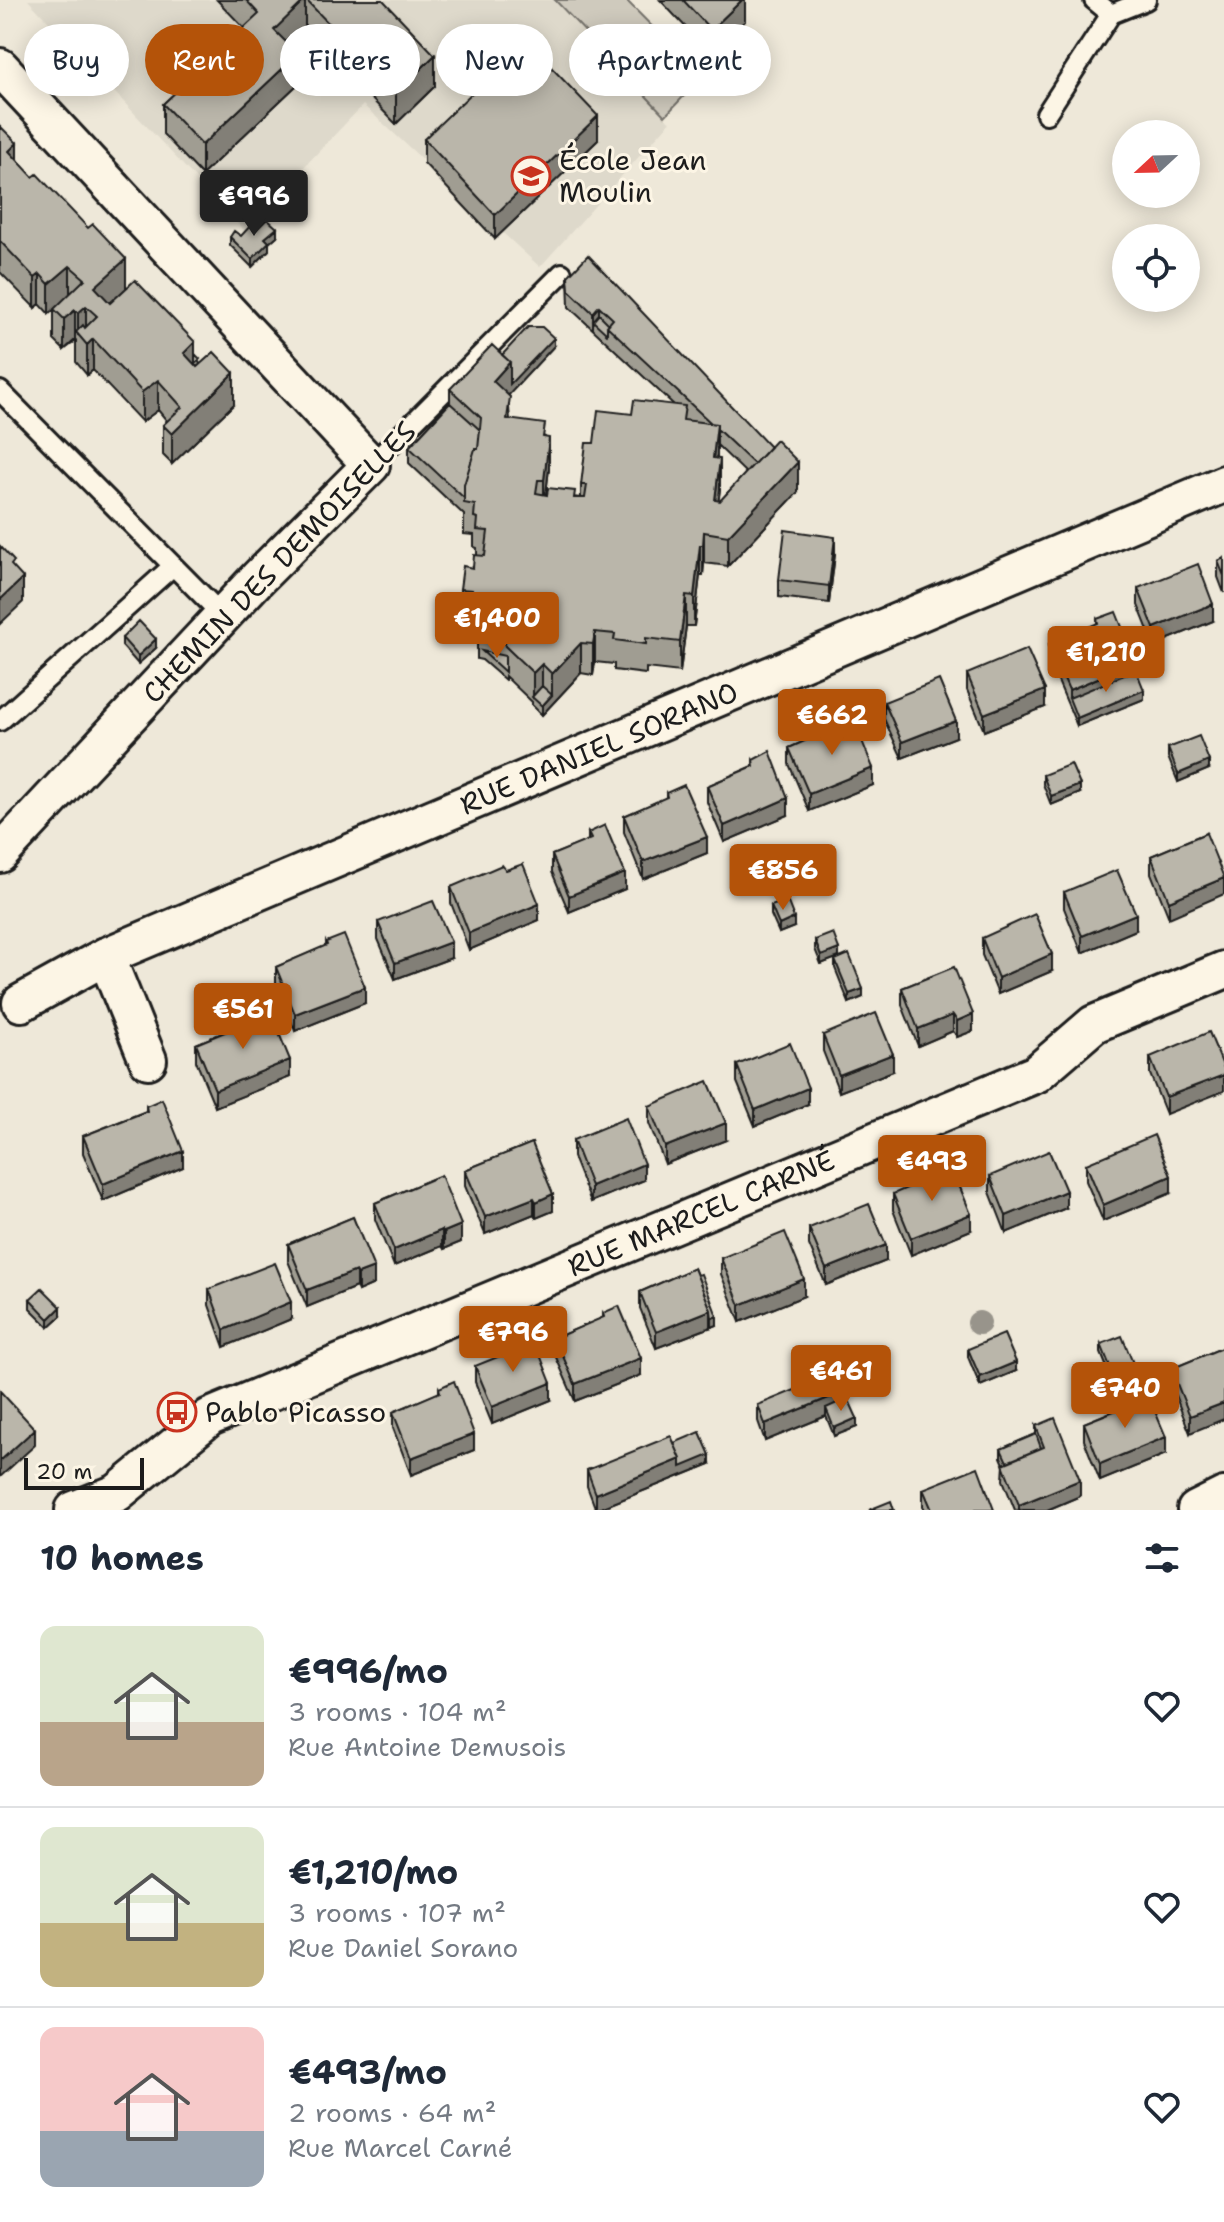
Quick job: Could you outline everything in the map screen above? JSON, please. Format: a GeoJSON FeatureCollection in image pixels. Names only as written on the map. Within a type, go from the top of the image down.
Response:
{"type":"FeatureCollection","features":[{"type":"Feature","properties":{"kind":"street"},"geometry":{"type":"LineString","coordinates":[[0,67],[371,465]]}},
{"type":"Feature","properties":{"kind":"street","name":"CHEMIN DES DEMOISELLES"},"geometry":{"type":"LineString","coordinates":[[0,854],[223,616],[371,465]]}},
{"type":"Feature","properties":{"kind":"street","name":"RUE DANIEL SORANO"},"geometry":{"type":"LineString","coordinates":[[21,1003],[106,956],[1224,484]]}},
{"type":"Feature","properties":{"kind":"street"},"geometry":{"type":"LineString","coordinates":[[106,956],[148,1060]]}},
{"type":"Feature","properties":{"kind":"street","name":"RUE MARCEL CARNÉ"},"geometry":{"type":"LineString","coordinates":[[74,1510],[117,1493],[210,1417],[1036,1074],[1094,1024],[1224,970]]}},
{"type":"Feature","properties":{"kind":"street"},"geometry":{"type":"LineString","coordinates":[[1196,1510],[1224,1496]]}},
{"type":"Feature","properties":{"kind":"lane"},"geometry":{"type":"LineString","coordinates":[[1094,0],[1111,14]]}},
{"type":"Feature","properties":{"kind":"lane"},"geometry":{"type":"LineString","coordinates":[[1046,114],[1111,14],[1146,0]]}},
{"type":"Feature","properties":{"kind":"lane","name":"CHEMIN DES DEMOISELLES"},"geometry":{"type":"LineString","coordinates":[[371,465],[562,273]]}},
{"type":"Feature","properties":{"kind":"lane"},"geometry":{"type":"LineString","coordinates":[[0,391],[223,616]]}},
{"type":"Feature","properties":{"kind":"lane"},"geometry":{"type":"LineString","coordinates":[[0,721],[173,566]]}},
{"type":"Feature","properties":{"kind":"shaded area","name":"École Jean Moulin"},"geometry":{"type":"Polygon","coordinates":[[[28,0],[555,0],[578,24],[569,24],[569,96],[645,96],[670,122],[540,267],[363,105],[244,230],[118,96],[129,96],[129,24],[51,24],[28,0]]]}},
{"type":"Feature","properties":{"kind":"shaded area"},"geometry":{"type":"Polygon","coordinates":[[[555,0],[626,0],[650,24],[578,24],[555,0]]]}},
{"type":"Feature","properties":{"kind":"shaded area"},"geometry":{"type":"Polygon","coordinates":[[[646,96],[684,96],[665,116],[646,96]]]}},
{"type":"Feature","properties":{"kind":"building"},"geometry":{"type":"Polygon","coordinates":[[[246,0],[305,0],[274,30],[280,36],[280,71],[264,86],[264,24],[248,24],[259,14],[246,0]]]}},
{"type":"Feature","properties":{"kind":"building"},"geometry":{"type":"Polygon","coordinates":[[[306,0],[383,0],[406,24],[329,24],[306,0]]]}},
{"type":"Feature","properties":{"kind":"building"},"geometry":{"type":"Polygon","coordinates":[[[683,0],[742,0],[717,24],[705,24],[683,0]]]}},
{"type":"Feature","properties":{"kind":"building"},"geometry":{"type":"Polygon","coordinates":[[[420,39],[435,55],[420,70],[420,39]]]}},
{"type":"Feature","properties":{"kind":"building"},"geometry":{"type":"Polygon","coordinates":[[[553,69],[569,86],[569,96],[579,96],[598,116],[495,215],[424,139],[469,96],[553,96],[553,69]]]}},
{"type":"Feature","properties":{"kind":"building"},"geometry":{"type":"Polygon","coordinates":[[[172,96],[254,96],[202,145],[163,104],[172,96]]]}},
{"type":"Feature","properties":{"kind":"building"},"geometry":{"type":"Polygon","coordinates":[[[0,126],[17,143],[9,151],[33,177],[37,174],[88,228],[93,224],[126,259],[95,287],[110,303],[135,280],[195,342],[184,353],[197,367],[214,352],[234,373],[172,434],[163,425],[182,407],[158,380],[142,392],[93,339],[87,345],[76,332],[97,316],[86,306],[64,319],[54,309],[85,279],[70,266],[49,284],[40,274],[35,278],[0,241],[0,126]]]}},
{"type":"Feature","properties":{"kind":"building"},"geometry":{"type":"Polygon","coordinates":[[[267,219],[277,228],[265,238],[269,242],[252,259],[230,237],[234,231],[241,236],[252,224],[257,229],[267,219]]]}},
{"type":"Feature","properties":{"kind":"building"},"geometry":{"type":"Polygon","coordinates":[[[588,255],[770,447],[754,464],[717,429],[717,424],[711,423],[607,326],[613,319],[599,306],[593,313],[569,290],[568,276],[588,255]]]}},
{"type":"Feature","properties":{"kind":"building"},"geometry":{"type":"Polygon","coordinates":[[[599,314],[609,324],[607,334],[593,321],[599,314]]]}},
{"type":"Feature","properties":{"kind":"building"},"geometry":{"type":"Polygon","coordinates":[[[528,327],[542,327],[554,338],[510,384],[510,362],[502,355],[528,327]]]}},
{"type":"Feature","properties":{"kind":"building"},"geometry":{"type":"Polygon","coordinates":[[[492,345],[510,362],[493,381],[510,397],[507,419],[545,424],[543,437],[549,438],[544,480],[538,480],[536,493],[547,495],[548,488],[575,491],[574,498],[585,498],[587,485],[581,485],[586,443],[594,443],[598,410],[632,414],[634,400],[685,406],[683,420],[717,424],[713,458],[720,459],[715,500],[720,501],[776,440],[798,462],[728,536],[704,532],[694,596],[686,595],[680,642],[646,638],[646,644],[614,640],[615,634],[595,632],[593,644],[581,643],[552,674],[542,664],[533,673],[505,646],[506,634],[477,628],[481,602],[471,600],[472,590],[460,589],[463,566],[473,568],[474,555],[485,556],[488,531],[477,530],[475,505],[464,503],[464,485],[475,449],[478,449],[481,418],[450,389],[492,345]]]}},
{"type":"Feature","properties":{"kind":"building"},"geometry":{"type":"Polygon","coordinates":[[[450,403],[480,430],[478,449],[475,449],[464,485],[464,498],[409,447],[450,403]]]}},
{"type":"Feature","properties":{"kind":"building"},"geometry":{"type":"Polygon","coordinates":[[[785,530],[835,537],[829,586],[779,580],[785,530]]]}},
{"type":"Feature","properties":{"kind":"building"},"geometry":{"type":"Polygon","coordinates":[[[0,546],[14,561],[11,565],[23,578],[0,600],[0,546]]]}},
{"type":"Feature","properties":{"kind":"building"},"geometry":{"type":"Polygon","coordinates":[[[1224,558],[1224,576],[1218,561],[1224,558]]]}},
{"type":"Feature","properties":{"kind":"building"},"geometry":{"type":"Polygon","coordinates":[[[1198,564],[1213,604],[1154,628],[1138,588],[1198,564]]]}},
{"type":"Feature","properties":{"kind":"building"},"geometry":{"type":"Polygon","coordinates":[[[1116,612],[1136,662],[1069,690],[1049,644],[1116,612]]]}},
{"type":"Feature","properties":{"kind":"building"},"geometry":{"type":"Polygon","coordinates":[[[139,621],[156,639],[138,656],[122,638],[139,621]]]}},
{"type":"Feature","properties":{"kind":"building"},"geometry":{"type":"Polygon","coordinates":[[[1027,649],[1045,690],[984,714],[967,674],[1027,649]]]}},
{"type":"Feature","properties":{"kind":"building"},"geometry":{"type":"Polygon","coordinates":[[[482,651],[505,656],[505,672],[482,651]]]}},
{"type":"Feature","properties":{"kind":"building"},"geometry":{"type":"Polygon","coordinates":[[[1136,670],[1144,690],[1077,718],[1069,698],[1136,670]]]}},
{"type":"Feature","properties":{"kind":"building"},"geometry":{"type":"Polygon","coordinates":[[[939,680],[956,721],[902,742],[884,702],[939,680]]]}},
{"type":"Feature","properties":{"kind":"building"},"geometry":{"type":"Polygon","coordinates":[[[542,686],[552,695],[542,706],[532,697],[542,686]]]}},
{"type":"Feature","properties":{"kind":"building"},"geometry":{"type":"Polygon","coordinates":[[[852,716],[873,768],[809,794],[789,748],[836,727],[835,724],[852,716]]]}},
{"type":"Feature","properties":{"kind":"building"},"geometry":{"type":"Polygon","coordinates":[[[1199,736],[1209,761],[1178,774],[1168,748],[1199,736]]]}},
{"type":"Feature","properties":{"kind":"building"},"geometry":{"type":"Polygon","coordinates":[[[770,751],[788,798],[724,826],[707,786],[754,766],[753,760],[770,751]]]}},
{"type":"Feature","properties":{"kind":"building"},"geometry":{"type":"Polygon","coordinates":[[[1071,764],[1080,785],[1051,796],[1043,775],[1071,764]]]}},
{"type":"Feature","properties":{"kind":"building"},"geometry":{"type":"Polygon","coordinates":[[[684,785],[707,837],[643,862],[624,816],[667,797],[666,793],[684,785]]]}},
{"type":"Feature","properties":{"kind":"building"},"geometry":{"type":"Polygon","coordinates":[[[605,825],[625,873],[569,896],[552,855],[591,839],[588,833],[605,825]]]}},
{"type":"Feature","properties":{"kind":"building"},"geometry":{"type":"Polygon","coordinates":[[[1206,833],[1224,878],[1169,901],[1151,856],[1206,833]]]}},
{"type":"Feature","properties":{"kind":"building"},"geometry":{"type":"Polygon","coordinates":[[[523,864],[539,904],[469,933],[451,887],[502,865],[506,870],[523,864]]]}},
{"type":"Feature","properties":{"kind":"building"},"geometry":{"type":"Polygon","coordinates":[[[1117,870],[1136,914],[1082,936],[1064,892],[1117,870]]]}},
{"type":"Feature","properties":{"kind":"building"},"geometry":{"type":"Polygon","coordinates":[[[787,900],[794,918],[779,925],[771,906],[787,900]]]}},
{"type":"Feature","properties":{"kind":"building"},"geometry":{"type":"Polygon","coordinates":[[[433,901],[451,942],[395,963],[378,922],[433,901]]]}},
{"type":"Feature","properties":{"kind":"building"},"geometry":{"type":"Polygon","coordinates":[[[1035,914],[1052,954],[998,978],[982,938],[1035,914]]]}},
{"type":"Feature","properties":{"kind":"building"},"geometry":{"type":"Polygon","coordinates":[[[833,933],[839,949],[821,956],[815,940],[833,933]]]}},
{"type":"Feature","properties":{"kind":"building"},"geometry":{"type":"Polygon","coordinates":[[[344,935],[365,987],[295,1014],[276,967],[344,935]]]}},
{"type":"Feature","properties":{"kind":"building"},"geometry":{"type":"Polygon","coordinates":[[[849,954],[863,989],[849,994],[835,960],[849,954]]]}},
{"type":"Feature","properties":{"kind":"building"},"geometry":{"type":"Polygon","coordinates":[[[954,967],[973,1014],[957,1021],[953,1015],[918,1029],[902,988],[954,967]]]}},
{"type":"Feature","properties":{"kind":"building"},"geometry":{"type":"Polygon","coordinates":[[[269,1009],[290,1060],[215,1090],[196,1044],[254,1020],[253,1017],[269,1009]]]}},
{"type":"Feature","properties":{"kind":"building"},"geometry":{"type":"Polygon","coordinates":[[[876,1013],[893,1054],[839,1075],[823,1035],[876,1013]]]}},
{"type":"Feature","properties":{"kind":"building"},"geometry":{"type":"Polygon","coordinates":[[[1209,1032],[1224,1075],[1166,1097],[1150,1057],[1209,1032]]]}},
{"type":"Feature","properties":{"kind":"building"},"geometry":{"type":"Polygon","coordinates":[[[790,1043],[808,1088],[755,1110],[737,1065],[790,1043]]]}},
{"type":"Feature","properties":{"kind":"building"},"geometry":{"type":"Polygon","coordinates":[[[708,1081],[726,1123],[665,1147],[649,1106],[708,1081]]]}},
{"type":"Feature","properties":{"kind":"building"},"geometry":{"type":"Polygon","coordinates":[[[162,1099],[183,1151],[103,1184],[83,1136],[147,1111],[146,1106],[162,1099]]]}},
{"type":"Feature","properties":{"kind":"building"},"geometry":{"type":"Polygon","coordinates":[[[626,1118],[644,1164],[591,1186],[573,1140],[626,1118]]]}},
{"type":"Feature","properties":{"kind":"building"},"geometry":{"type":"Polygon","coordinates":[[[1154,1135],[1171,1176],[1103,1205],[1086,1164],[1154,1135]]]}},
{"type":"Feature","properties":{"kind":"building"},"geometry":{"type":"Polygon","coordinates":[[[532,1143],[553,1194],[485,1217],[465,1170],[532,1143]]]}},
{"type":"Feature","properties":{"kind":"building"},"geometry":{"type":"Polygon","coordinates":[[[1049,1151],[1066,1191],[1006,1216],[990,1176],[1049,1151]]]}},
{"type":"Feature","properties":{"kind":"building"},"geometry":{"type":"Polygon","coordinates":[[[952,1168],[971,1214],[911,1238],[893,1194],[952,1168]]]}},
{"type":"Feature","properties":{"kind":"building"},"geometry":{"type":"Polygon","coordinates":[[[441,1175],[461,1225],[394,1250],[375,1203],[441,1175]]]}},
{"type":"Feature","properties":{"kind":"building"},"geometry":{"type":"Polygon","coordinates":[[[869,1204],[886,1245],[826,1269],[809,1228],[869,1204]]]}},
{"type":"Feature","properties":{"kind":"building"},"geometry":{"type":"Polygon","coordinates":[[[353,1217],[374,1268],[358,1274],[356,1271],[307,1290],[288,1244],[353,1217]]]}},
{"type":"Feature","properties":{"kind":"building"},"geometry":{"type":"Polygon","coordinates":[[[785,1232],[804,1279],[740,1305],[721,1258],[785,1232]]]}},
{"type":"Feature","properties":{"kind":"building"},"geometry":{"type":"Polygon","coordinates":[[[275,1263],[291,1302],[224,1330],[209,1289],[275,1263]]]}},
{"type":"Feature","properties":{"kind":"building"},"geometry":{"type":"Polygon","coordinates":[[[694,1268],[711,1310],[656,1332],[640,1292],[694,1268]]]}},
{"type":"Feature","properties":{"kind":"building"},"geometry":{"type":"Polygon","coordinates":[[[701,1274],[717,1316],[712,1318],[697,1275],[701,1274]]]}},
{"type":"Feature","properties":{"kind":"building"},"geometry":{"type":"Polygon","coordinates":[[[42,1288],[61,1307],[49,1319],[30,1299],[42,1288]]]}},
{"type":"Feature","properties":{"kind":"building"},"geometry":{"type":"Polygon","coordinates":[[[619,1306],[641,1358],[575,1384],[555,1338],[604,1317],[603,1313],[619,1306]]]}},
{"type":"Feature","properties":{"kind":"building"},"geometry":{"type":"Polygon","coordinates":[[[1004,1334],[1016,1362],[980,1377],[968,1349],[1004,1334]]]}},
{"type":"Feature","properties":{"kind":"building"},"geometry":{"type":"Polygon","coordinates":[[[1122,1336],[1147,1398],[1126,1406],[1101,1344],[1122,1336]]]}},
{"type":"Feature","properties":{"kind":"building"},"geometry":{"type":"Polygon","coordinates":[[[535,1342],[551,1383],[492,1407],[475,1366],[535,1342]]]}},
{"type":"Feature","properties":{"kind":"building"},"geometry":{"type":"Polygon","coordinates":[[[1224,1347],[1224,1403],[1190,1416],[1171,1369],[1224,1347]]]}},
{"type":"Feature","properties":{"kind":"building"},"geometry":{"type":"Polygon","coordinates":[[[841,1371],[848,1390],[765,1424],[758,1405],[841,1371]]]}},
{"type":"Feature","properties":{"kind":"building"},"geometry":{"type":"Polygon","coordinates":[[[454,1381],[474,1434],[411,1458],[393,1412],[440,1392],[439,1388],[454,1381]]]}},
{"type":"Feature","properties":{"kind":"building"},"geometry":{"type":"Polygon","coordinates":[[[0,1391],[35,1429],[0,1461],[0,1391]]]}},
{"type":"Feature","properties":{"kind":"building"},"geometry":{"type":"Polygon","coordinates":[[[1149,1397],[1166,1437],[1100,1464],[1084,1423],[1149,1397]]]}},
{"type":"Feature","properties":{"kind":"building"},"geometry":{"type":"Polygon","coordinates":[[[848,1398],[857,1418],[834,1428],[826,1408],[848,1398]]]}},
{"type":"Feature","properties":{"kind":"building"},"geometry":{"type":"Polygon","coordinates":[[[1055,1418],[1080,1480],[1019,1505],[1003,1464],[1044,1447],[1036,1426],[1055,1418]]]}},
{"type":"Feature","properties":{"kind":"building"},"geometry":{"type":"Polygon","coordinates":[[[700,1432],[710,1455],[681,1467],[674,1443],[700,1432]]]}},
{"type":"Feature","properties":{"kind":"building"},"geometry":{"type":"Polygon","coordinates":[[[1036,1434],[1041,1448],[1007,1462],[1001,1449],[1036,1434]]]}},
{"type":"Feature","properties":{"kind":"building"},"geometry":{"type":"Polygon","coordinates":[[[671,1436],[681,1459],[596,1494],[587,1470],[671,1436]]]}},
{"type":"Feature","properties":{"kind":"building"},"geometry":{"type":"Polygon","coordinates":[[[978,1467],[994,1510],[932,1510],[923,1489],[978,1467]]]}},
{"type":"Feature","properties":{"kind":"building"},"geometry":{"type":"Polygon","coordinates":[[[891,1501],[894,1510],[869,1510],[891,1501]]]}},
{"type":"Feature","properties":{"kind":"place","name":"École Jean Moulin"},"geometry":{"type":"Point","coordinates":[531,176]}},
{"type":"Feature","properties":{"kind":"place","name":"Pablo Picasso"},"geometry":{"type":"Point","coordinates":[177,1412]}}]}
